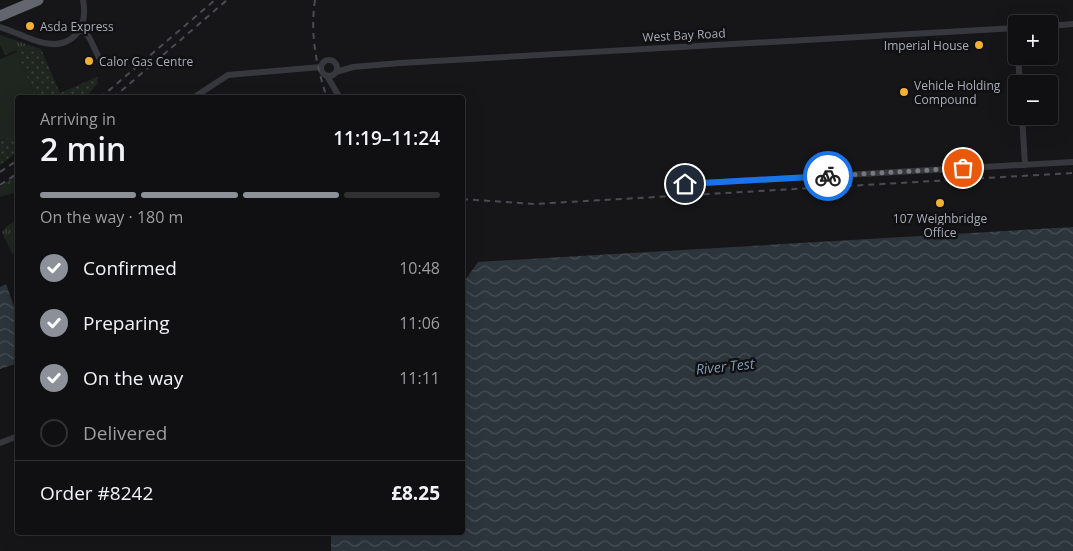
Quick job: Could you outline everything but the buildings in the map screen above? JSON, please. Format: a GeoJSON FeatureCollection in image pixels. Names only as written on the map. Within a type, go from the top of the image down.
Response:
{"type":"FeatureCollection","features":[{"type":"Feature","properties":{"kind":"highway"},"geometry":{"type":"LineString","coordinates":[[0,16],[38,0]]}},
{"type":"Feature","properties":{"kind":"street"},"geometry":{"type":"LineString","coordinates":[[0,27],[36,41],[50,43],[65,41],[78,34],[81,30],[85,19],[83,0]]}},
{"type":"Feature","properties":{"kind":"street"},"geometry":{"type":"LineString","coordinates":[[1058,25],[1073,24]]}},
{"type":"Feature","properties":{"kind":"street","name":"West Bay Road"},"geometry":{"type":"LineString","coordinates":[[335,64],[353,67],[1008,28]]}},
{"type":"Feature","properties":{"kind":"street"},"geometry":{"type":"LineString","coordinates":[[81,30],[89,37],[101,62]]}},
{"type":"Feature","properties":{"kind":"street"},"geometry":{"type":"LineString","coordinates":[[198,95],[228,75],[322,67],[328,60],[335,64],[336,89]]}},
{"type":"Feature","properties":{"kind":"street"},"geometry":{"type":"LineString","coordinates":[[322,67],[322,72],[327,76],[339,95]]}},
{"type":"Feature","properties":{"kind":"street","name":"West Bay Road"},"geometry":{"type":"LineString","coordinates":[[335,73],[353,67]]}},
{"type":"Feature","properties":{"kind":"street"},"geometry":{"type":"LineString","coordinates":[[327,76],[335,73]]}},
{"type":"Feature","properties":{"kind":"street"},"geometry":{"type":"LineString","coordinates":[[1023,125],[1025,164]]}},
{"type":"Feature","properties":{"kind":"street"},"geometry":{"type":"LineString","coordinates":[[685,184],[1073,162]]}},
{"type":"Feature","properties":{"kind":"street"},"geometry":{"type":"LineString","coordinates":[[0,443],[15,437]]}},
{"type":"Feature","properties":{"kind":"green space"},"geometry":{"type":"Polygon","coordinates":[[[0,35],[41,49],[17,52],[16,50],[5,55],[0,45],[0,35]]]}},
{"type":"Feature","properties":{"kind":"green space"},"geometry":{"type":"Polygon","coordinates":[[[41,49],[60,93],[97,77],[98,83],[88,95],[34,95],[17,52],[41,49]]]}},
{"type":"Feature","properties":{"kind":"green space"},"geometry":{"type":"Polygon","coordinates":[[[17,52],[34,95],[15,95],[15,135],[0,141],[0,59],[17,52]]]}},
{"type":"Feature","properties":{"kind":"green space"},"geometry":{"type":"Polygon","coordinates":[[[15,135],[15,154],[0,165],[0,141],[15,135]]]}},
{"type":"Feature","properties":{"kind":"green space"},"geometry":{"type":"Polygon","coordinates":[[[15,176],[15,192],[0,197],[0,187],[15,176]]]}},
{"type":"Feature","properties":{"kind":"green space"},"geometry":{"type":"Polygon","coordinates":[[[15,222],[15,253],[12,254],[2,232],[8,225],[15,222]]]}},
{"type":"Feature","properties":{"kind":"water","name":"River Test"},"geometry":{"type":"Polygon","coordinates":[[[1073,227],[1073,551],[331,551],[331,535],[465,535],[465,280],[478,262],[1073,227]]]}},
{"type":"Feature","properties":{"kind":"water"},"geometry":{"type":"Polygon","coordinates":[[[6,284],[15,309],[15,364],[0,369],[0,287],[6,284]]]}},
{"type":"Feature","properties":{"kind":"railway"},"geometry":{"type":"LineString","coordinates":[[104,95],[215,0]]}},
{"type":"Feature","properties":{"kind":"railway"},"geometry":{"type":"LineString","coordinates":[[116,95],[227,0]]}},
{"type":"Feature","properties":{"kind":"railway"},"geometry":{"type":"LineString","coordinates":[[315,0],[313,25],[315,49],[326,95]]}},
{"type":"Feature","properties":{"kind":"railway"},"geometry":{"type":"LineString","coordinates":[[0,172],[15,162]]}},
{"type":"Feature","properties":{"kind":"railway"},"geometry":{"type":"LineString","coordinates":[[465,199],[534,204],[1073,173]]}},
{"type":"Feature","properties":{"kind":"railway"},"geometry":{"type":"LineString","coordinates":[[0,185],[15,175]]}},
{"type":"Feature","properties":{"kind":"way so far"},"geometry":{"type":"LineString","coordinates":[[828,176],[963,168]]}},
{"type":"Feature","properties":{"kind":"place","name":"Asda Express"},"geometry":{"type":"Point","coordinates":[30,26]}},
{"type":"Feature","properties":{"kind":"place","name":"Imperial House"},"geometry":{"type":"Point","coordinates":[979,45]}},
{"type":"Feature","properties":{"kind":"place","name":"Calor Gas Centre"},"geometry":{"type":"Point","coordinates":[89,61]}},
{"type":"Feature","properties":{"kind":"place","name":"Vehicle Holding Compound"},"geometry":{"type":"Point","coordinates":[904,92]}},
{"type":"Feature","properties":{"kind":"place","name":"107 Weighbridge Office"},"geometry":{"type":"Point","coordinates":[940,203]}},
{"type":"Feature","properties":{"kind":"route"},"geometry":{"type":"LineString","coordinates":[[685,184],[828,176]]}}]}
